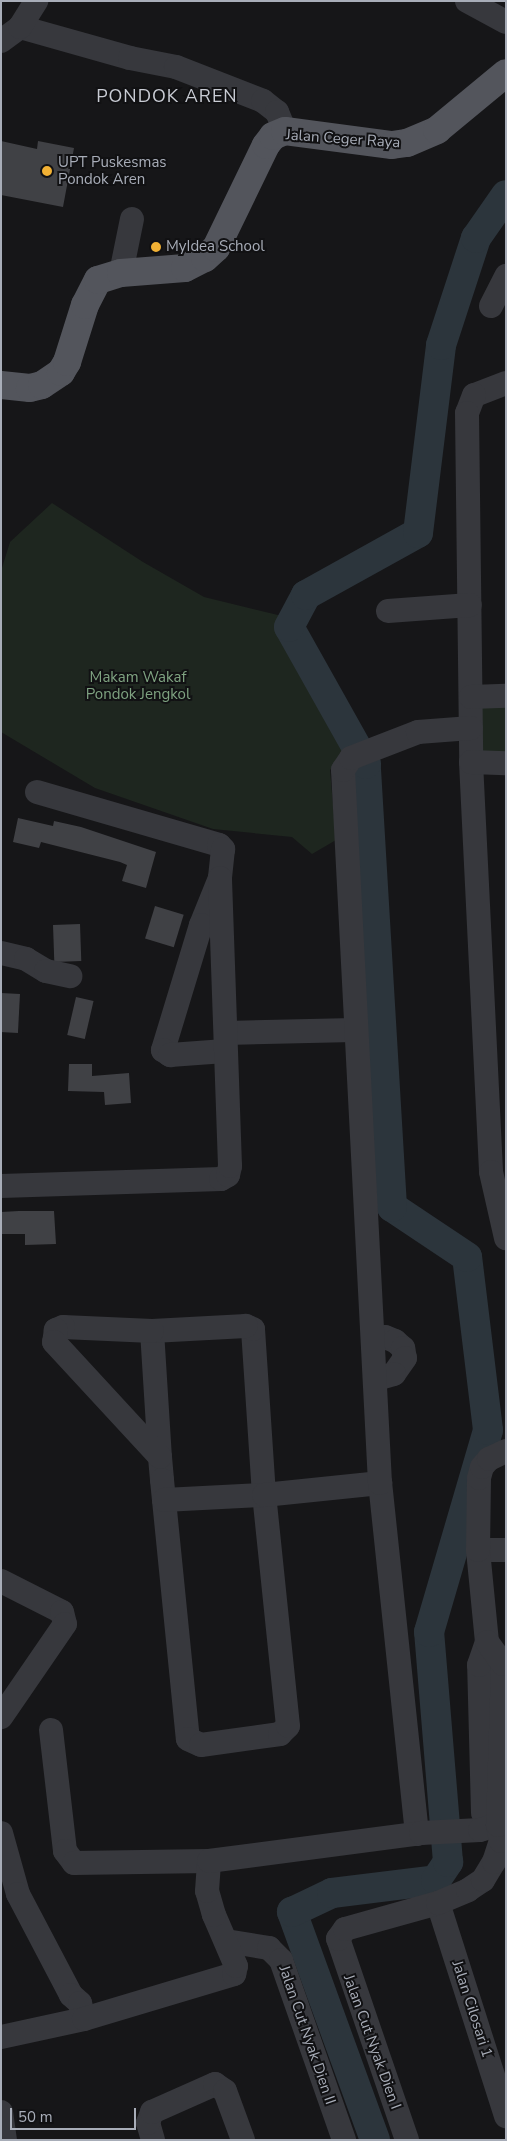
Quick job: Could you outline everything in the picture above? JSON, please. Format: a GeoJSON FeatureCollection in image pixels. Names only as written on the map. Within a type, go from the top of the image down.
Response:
{"type":"FeatureCollection","features":[{"type":"Feature","properties":{"kind":"main road","name":"Jalan Ceger Raya"},"geometry":{"type":"LineString","coordinates":[[1,385],[30,388],[42,385],[61,372],[67,362],[93,285],[105,276],[185,268],[205,258],[216,248],[266,145],[274,136],[285,132],[392,145],[407,143],[437,130],[506,73]]}},
{"type":"Feature","properties":{"kind":"street"},"geometry":{"type":"LineString","coordinates":[[36,1],[11,34],[176,67],[263,101],[277,112],[285,132]]}},
{"type":"Feature","properties":{"kind":"street"},"geometry":{"type":"LineString","coordinates":[[467,1],[506,22]]}},
{"type":"Feature","properties":{"kind":"street"},"geometry":{"type":"LineString","coordinates":[[121,273],[132,219]]}},
{"type":"Feature","properties":{"kind":"street"},"geometry":{"type":"LineString","coordinates":[[491,306],[506,276]]}},
{"type":"Feature","properties":{"kind":"street"},"geometry":{"type":"LineString","coordinates":[[506,383],[474,395],[468,413],[471,762],[498,1172],[506,1238]]}},
{"type":"Feature","properties":{"kind":"street"},"geometry":{"type":"LineString","coordinates":[[388,611],[470,605]]}},
{"type":"Feature","properties":{"kind":"street"},"geometry":{"type":"LineString","coordinates":[[471,697],[506,696]]}},
{"type":"Feature","properties":{"kind":"street"},"geometry":{"type":"LineString","coordinates":[[419,1834],[380,1483],[376,1379],[394,1374],[405,1358],[403,1348],[395,1342],[385,1337],[375,1338],[354,1030],[343,770],[350,758],[404,736],[418,732],[471,728]]}},
{"type":"Feature","properties":{"kind":"street"},"geometry":{"type":"LineString","coordinates":[[471,762],[506,763]]}},
{"type":"Feature","properties":{"kind":"street"},"geometry":{"type":"LineString","coordinates":[[1,1186],[221,1179],[228,1175],[230,1166],[220,878],[224,855],[219,845],[37,792]]}},
{"type":"Feature","properties":{"kind":"street"},"geometry":{"type":"LineString","coordinates":[[220,878],[201,925],[163,1050],[170,1055],[226,1042],[354,1030]]}},
{"type":"Feature","properties":{"kind":"street"},"geometry":{"type":"LineString","coordinates":[[1,953],[15,954],[46,970],[70,976]]}},
{"type":"Feature","properties":{"kind":"street"},"geometry":{"type":"LineString","coordinates":[[152,1330],[160,1457],[188,1739],[201,1745],[280,1734],[288,1726],[264,1494],[253,1329],[246,1326],[152,1330],[63,1327],[56,1330],[54,1342],[160,1457]]}},
{"type":"Feature","properties":{"kind":"street"},"geometry":{"type":"LineString","coordinates":[[438,1903],[483,1880],[498,1852],[501,1841],[492,1828],[479,1665],[486,1642],[478,1550],[482,1467],[506,1451]]}},
{"type":"Feature","properties":{"kind":"street"},"geometry":{"type":"LineString","coordinates":[[164,1500],[264,1494],[380,1483]]}},
{"type":"Feature","properties":{"kind":"street"},"geometry":{"type":"LineString","coordinates":[[478,1550],[506,1550]]}},
{"type":"Feature","properties":{"kind":"street"},"geometry":{"type":"LineString","coordinates":[[1,1581],[62,1612],[65,1624],[1,1716]]}},
{"type":"Feature","properties":{"kind":"street"},"geometry":{"type":"LineString","coordinates":[[486,1642],[504,1664],[492,1828]]}},
{"type":"Feature","properties":{"kind":"street"},"geometry":{"type":"LineString","coordinates":[[479,1665],[504,1664]]}},
{"type":"Feature","properties":{"kind":"street"},"geometry":{"type":"LineString","coordinates":[[51,1730],[68,1858],[86,1865],[210,1861],[419,1834],[492,1828]]}},
{"type":"Feature","properties":{"kind":"street"},"geometry":{"type":"LineString","coordinates":[[1,1833],[18,1894],[71,1995],[80,2003],[81,2020]]}},
{"type":"Feature","properties":{"kind":"street"},"geometry":{"type":"LineString","coordinates":[[1,2037],[81,2020],[234,1974],[236,1966],[207,1891],[210,1861]]}},
{"type":"Feature","properties":{"kind":"street","name":"Jalan Cut Nyak Dien I"},"geometry":{"type":"LineString","coordinates":[[407,2140],[338,1944],[339,1934],[345,1929],[438,1903]]}},
{"type":"Feature","properties":{"kind":"street","name":"Jalan Cilosari 1"},"geometry":{"type":"LineString","coordinates":[[438,1903],[506,2116]]}},
{"type":"Feature","properties":{"kind":"street","name":"Jalan Cut Nyak Dien II"},"geometry":{"type":"LineString","coordinates":[[226,1941],[269,1948],[281,1960],[344,2140]]}},
{"type":"Feature","properties":{"kind":"street"},"geometry":{"type":"LineString","coordinates":[[153,2140],[148,2122],[149,2114],[215,2084],[225,2091],[243,2140]]}},
{"type":"Feature","properties":{"kind":"street"},"geometry":{"type":"LineString","coordinates":[[1,2112],[5,2140]]}},
{"type":"Feature","properties":{"kind":"green space","name":"Makam Wakaf Pondok Jengkol"},"geometry":{"type":"Polygon","coordinates":[[[52,503],[143,562],[204,597],[282,616],[361,738],[330,770],[336,840],[312,854],[292,837],[213,829],[95,788],[1,732],[1,571],[10,542],[52,503]]]}},
{"type":"Feature","properties":{"kind":"green space"},"geometry":{"type":"Polygon","coordinates":[[[471,696],[506,696],[506,759],[471,759],[471,696]]]}},
{"type":"Feature","properties":{"kind":"building","name":"UPT Puskesmas Pondok Aren"},"geometry":{"type":"Polygon","coordinates":[[[1,141],[37,149],[38,141],[74,148],[63,207],[1,195],[1,141]]]}},
{"type":"Feature","properties":{"kind":"building"},"geometry":{"type":"Polygon","coordinates":[[[18,818],[53,826],[54,821],[81,827],[156,852],[146,888],[122,881],[127,865],[120,862],[41,842],[39,848],[13,842],[18,818]]]}},
{"type":"Feature","properties":{"kind":"building"},"geometry":{"type":"Polygon","coordinates":[[[155,906],[184,915],[174,947],[145,939],[155,906]]]}},
{"type":"Feature","properties":{"kind":"building"},"geometry":{"type":"Polygon","coordinates":[[[80,924],[81,961],[54,962],[53,925],[80,924]]]}},
{"type":"Feature","properties":{"kind":"building"},"geometry":{"type":"Polygon","coordinates":[[[1,993],[20,994],[18,1033],[1,1032],[1,993]]]}},
{"type":"Feature","properties":{"kind":"building"},"geometry":{"type":"Polygon","coordinates":[[[76,997],[94,1001],[85,1039],[67,1035],[76,997]]]}},
{"type":"Feature","properties":{"kind":"building"},"geometry":{"type":"Polygon","coordinates":[[[69,1064],[92,1064],[92,1076],[129,1073],[131,1103],[105,1105],[104,1092],[68,1091],[69,1064]]]}},
{"type":"Feature","properties":{"kind":"building"},"geometry":{"type":"Polygon","coordinates":[[[54,1211],[56,1244],[25,1245],[25,1234],[1,1234],[1,1212],[54,1211]]]}},
{"type":"Feature","properties":{"kind":"waterway"},"geometry":{"type":"LineString","coordinates":[[375,2140],[292,1912],[332,1893],[436,1880],[448,1862],[429,1632],[488,1430],[467,1257],[392,1207],[366,764],[289,627],[306,595],[418,533],[441,345],[476,238],[506,195]]}},
{"type":"Feature","properties":{"kind":"place","name":"UPT Puskesmas Pondok Aren"},"geometry":{"type":"Point","coordinates":[47,171]}},
{"type":"Feature","properties":{"kind":"place","name":"MyIdea School"},"geometry":{"type":"Point","coordinates":[156,247]}},
{"type":"Feature","properties":{"kind":"district","name":"PONDOK AREN"},"geometry":{"type":"Point","coordinates":[167,96]}}]}
